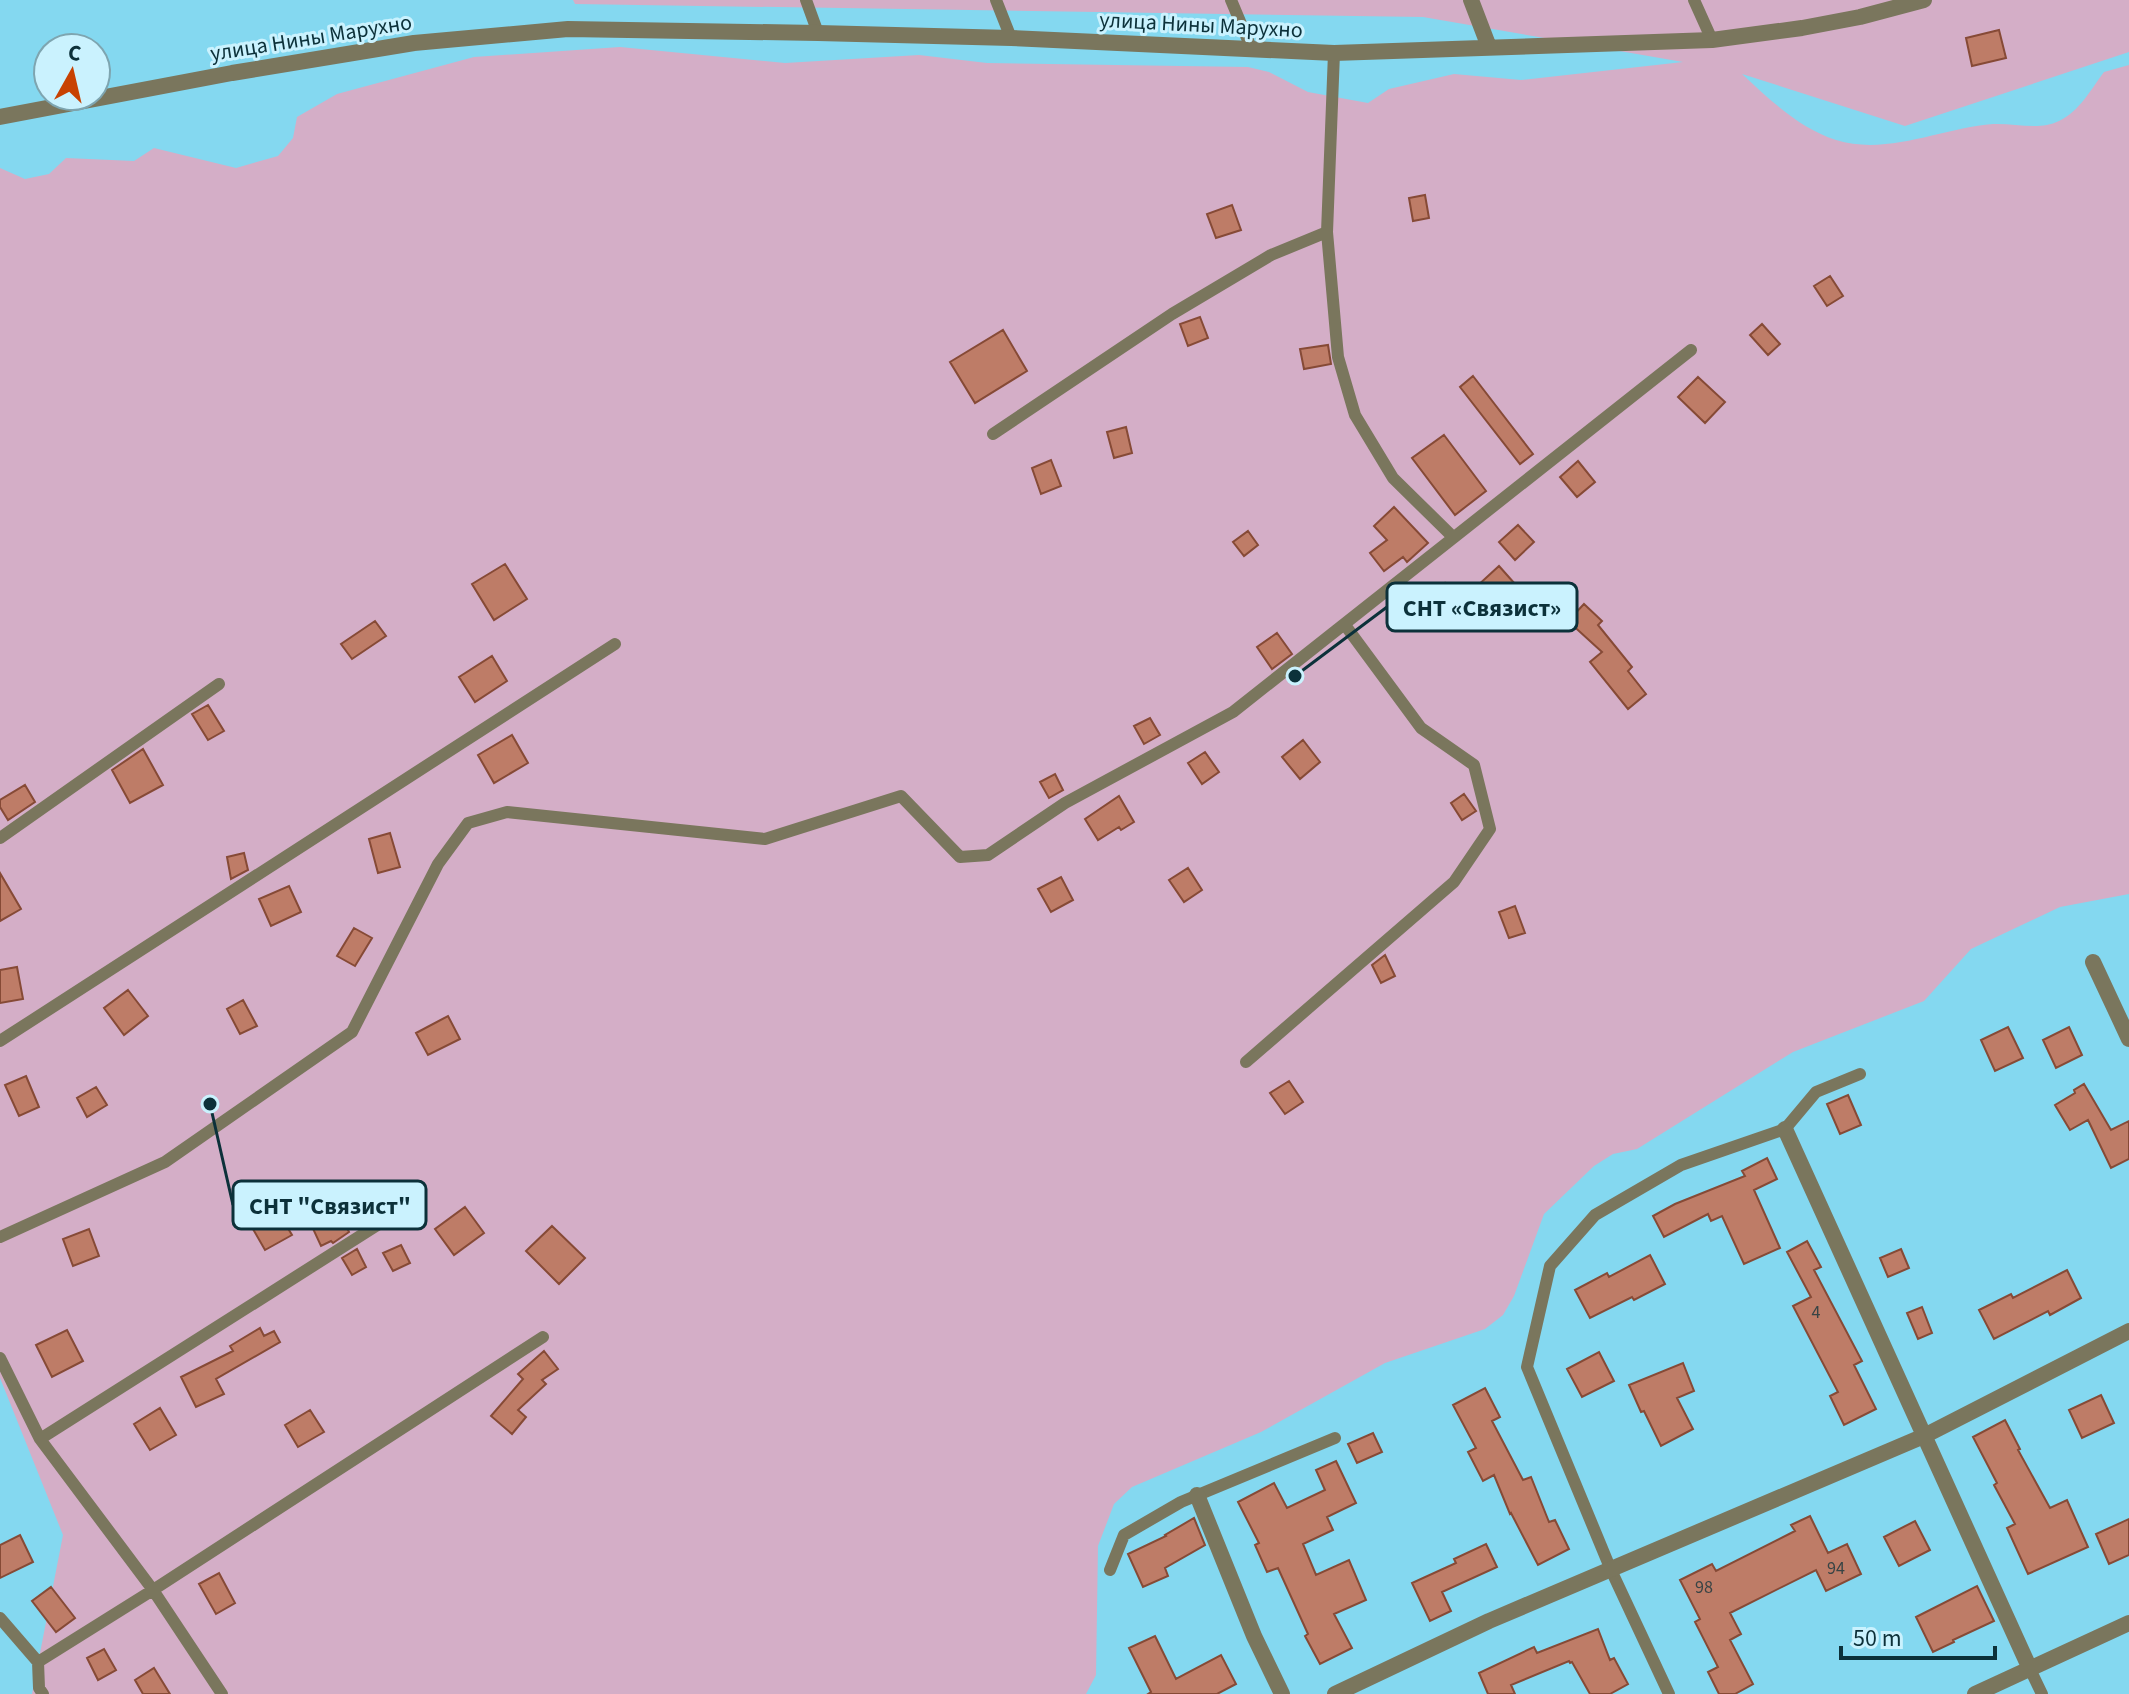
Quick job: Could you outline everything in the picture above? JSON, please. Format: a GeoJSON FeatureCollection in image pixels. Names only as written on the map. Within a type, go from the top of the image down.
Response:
{"type":"FeatureCollection","features":[{"type":"Feature","properties":{"kind":"street"},"geometry":{"type":"LineString","coordinates":[[1471,0],[1489,47]]}},
{"type":"Feature","properties":{"kind":"street","name":"улица Нины Марухно"},"geometry":{"type":"LineString","coordinates":[[0,117],[232,73],[414,43],[568,29],[1011,38],[1334,53],[1712,40],[1860,17],[1917,1]]}},
{"type":"Feature","properties":{"kind":"street"},"geometry":{"type":"LineString","coordinates":[[2093,962],[2129,1039]]}},
{"type":"Feature","properties":{"kind":"street"},"geometry":{"type":"LineString","coordinates":[[1785,1129],[2030,1669]]}},
{"type":"Feature","properties":{"kind":"street"},"geometry":{"type":"LineString","coordinates":[[1335,1694],[1489,1621],[1924,1436],[2129,1331]]}},
{"type":"Feature","properties":{"kind":"street"},"geometry":{"type":"LineString","coordinates":[[1197,1495],[1254,1636],[1282,1694]]}},
{"type":"Feature","properties":{"kind":"street"},"geometry":{"type":"LineString","coordinates":[[1975,1694],[2129,1623]]}},
{"type":"Feature","properties":{"kind":"lane"},"geometry":{"type":"LineString","coordinates":[[806,0],[818,33]]}},
{"type":"Feature","properties":{"kind":"lane"},"geometry":{"type":"LineString","coordinates":[[996,0],[1011,38]]}},
{"type":"Feature","properties":{"kind":"lane"},"geometry":{"type":"LineString","coordinates":[[1231,0],[1252,50]]}},
{"type":"Feature","properties":{"kind":"lane"},"geometry":{"type":"LineString","coordinates":[[1694,0],[1712,40]]}},
{"type":"Feature","properties":{"kind":"lane"},"geometry":{"type":"LineString","coordinates":[[1334,53],[1327,232],[1338,357],[1355,415],[1393,478],[1453,537]]}},
{"type":"Feature","properties":{"kind":"lane"},"geometry":{"type":"LineString","coordinates":[[993,434],[1172,314],[1271,255],[1327,232]]}},
{"type":"Feature","properties":{"kind":"lane"},"geometry":{"type":"LineString","coordinates":[[0,1237],[165,1162],[352,1032],[438,864],[468,823],[507,812],[765,839],[901,796],[960,857],[988,855],[1065,803],[1233,712],[1691,350]]}},
{"type":"Feature","properties":{"kind":"lane"},"geometry":{"type":"LineString","coordinates":[[1246,1062],[1454,882],[1490,829],[1474,765],[1421,728],[1345,625]]}},
{"type":"Feature","properties":{"kind":"lane"},"geometry":{"type":"LineString","coordinates":[[0,1041],[615,644]]}},
{"type":"Feature","properties":{"kind":"lane"},"geometry":{"type":"LineString","coordinates":[[0,838],[219,684]]}},
{"type":"Feature","properties":{"kind":"lane"},"geometry":{"type":"LineString","coordinates":[[1669,1694],[1611,1570],[1527,1367],[1550,1266],[1595,1215],[1681,1165],[1785,1129],[1816,1092],[1860,1074]]}},
{"type":"Feature","properties":{"kind":"lane"},"geometry":{"type":"LineString","coordinates":[[40,1439],[420,1198]]}},
{"type":"Feature","properties":{"kind":"lane"},"geometry":{"type":"LineString","coordinates":[[38,1662],[543,1337]]}},
{"type":"Feature","properties":{"kind":"lane"},"geometry":{"type":"LineString","coordinates":[[0,1358],[40,1439],[153,1590],[222,1694]]}},
{"type":"Feature","properties":{"kind":"lane"},"geometry":{"type":"LineString","coordinates":[[1110,1570],[1124,1535],[1197,1495],[1335,1438]]}},
{"type":"Feature","properties":{"kind":"lane"},"geometry":{"type":"LineString","coordinates":[[0,1618],[38,1662],[39,1688],[43,1694]]}},
{"type":"Feature","properties":{"kind":"lane"},"geometry":{"type":"LineString","coordinates":[[2030,1669],[2042,1694]]}},
{"type":"Feature","properties":{"kind":"shaded area"},"geometry":{"type":"Polygon","coordinates":[[[573,0],[2129,0],[2129,52],[1905,126],[1742,74],[1786,112],[1822,135],[1855,144],[1875,145],[1914,140],[1974,126],[2051,124],[2073,112],[2104,72],[2129,65],[2129,894],[2060,907],[1971,949],[1924,1001],[1793,1052],[1637,1149],[1613,1154],[1594,1166],[1544,1214],[1514,1296],[1503,1315],[1485,1329],[1385,1363],[1261,1432],[1132,1487],[1114,1504],[1098,1546],[1096,1675],[1086,1694],[32,1694],[63,1535],[0,1378],[0,168],[25,179],[49,174],[66,158],[134,161],[154,148],[236,168],[278,156],[293,138],[297,117],[337,94],[474,57],[620,47],[785,63],[919,55],[987,63],[1248,67],[1269,72],[1308,92],[1368,103],[1389,89],[1454,74],[1521,80],[1683,62],[1423,17],[575,4],[573,0]]]}},
{"type":"Feature","properties":{"kind":"building"},"geometry":{"type":"Polygon","coordinates":[[[1999,30],[2006,58],[1972,66],[1966,38],[1999,30]]]}},
{"type":"Feature","properties":{"kind":"building"},"geometry":{"type":"Polygon","coordinates":[[[1425,195],[1429,218],[1413,221],[1409,198],[1425,195]]]}},
{"type":"Feature","properties":{"kind":"building"},"geometry":{"type":"Polygon","coordinates":[[[1232,205],[1241,230],[1216,238],[1207,214],[1232,205]]]}},
{"type":"Feature","properties":{"kind":"building"},"geometry":{"type":"Polygon","coordinates":[[[1830,276],[1843,296],[1827,306],[1814,286],[1830,276]]]}},
{"type":"Feature","properties":{"kind":"building"},"geometry":{"type":"Polygon","coordinates":[[[1200,317],[1208,338],[1188,346],[1180,324],[1200,317]]]}},
{"type":"Feature","properties":{"kind":"building"},"geometry":{"type":"Polygon","coordinates":[[[1762,324],[1780,344],[1768,355],[1750,335],[1762,324]]]}},
{"type":"Feature","properties":{"kind":"building"},"geometry":{"type":"Polygon","coordinates":[[[1003,330],[1027,371],[975,403],[950,362],[1003,330]]]}},
{"type":"Feature","properties":{"kind":"building"},"geometry":{"type":"Polygon","coordinates":[[[1328,345],[1331,364],[1304,369],[1300,349],[1328,345]]]}},
{"type":"Feature","properties":{"kind":"building"},"geometry":{"type":"Polygon","coordinates":[[[1473,376],[1533,454],[1520,464],[1460,387],[1473,376]]]}},
{"type":"Feature","properties":{"kind":"building"},"geometry":{"type":"Polygon","coordinates":[[[1698,377],[1725,402],[1705,423],[1678,397],[1698,377]]]}},
{"type":"Feature","properties":{"kind":"building"},"geometry":{"type":"Polygon","coordinates":[[[1126,427],[1132,453],[1114,458],[1107,432],[1126,427]]]}},
{"type":"Feature","properties":{"kind":"building"},"geometry":{"type":"Polygon","coordinates":[[[1444,435],[1486,491],[1455,515],[1412,458],[1444,435]]]}},
{"type":"Feature","properties":{"kind":"building"},"geometry":{"type":"Polygon","coordinates":[[[1051,460],[1061,486],[1041,494],[1032,468],[1051,460]]]}},
{"type":"Feature","properties":{"kind":"building"},"geometry":{"type":"Polygon","coordinates":[[[1578,461],[1595,482],[1577,497],[1560,477],[1578,461]]]}},
{"type":"Feature","properties":{"kind":"building"},"geometry":{"type":"Polygon","coordinates":[[[1394,507],[1428,543],[1407,562],[1403,557],[1384,571],[1370,553],[1387,540],[1374,526],[1394,507]]]}},
{"type":"Feature","properties":{"kind":"building"},"geometry":{"type":"Polygon","coordinates":[[[1518,525],[1534,542],[1515,560],[1499,542],[1518,525]]]}},
{"type":"Feature","properties":{"kind":"building"},"geometry":{"type":"Polygon","coordinates":[[[1248,531],[1258,545],[1244,556],[1233,542],[1248,531]]]}},
{"type":"Feature","properties":{"kind":"building"},"geometry":{"type":"Polygon","coordinates":[[[505,564],[527,599],[494,620],[472,584],[505,564]]]}},
{"type":"Feature","properties":{"kind":"building"},"geometry":{"type":"Polygon","coordinates":[[[1499,566],[1523,593],[1500,614],[1476,587],[1499,566]]]}},
{"type":"Feature","properties":{"kind":"building"},"geometry":{"type":"Polygon","coordinates":[[[1445,583],[1462,603],[1442,620],[1425,600],[1445,583]]]}},
{"type":"Feature","properties":{"kind":"building"},"geometry":{"type":"Polygon","coordinates":[[[1584,604],[1602,621],[1598,625],[1632,667],[1628,671],[1646,694],[1628,709],[1590,662],[1602,652],[1568,621],[1584,604]]]}},
{"type":"Feature","properties":{"kind":"building"},"geometry":{"type":"Polygon","coordinates":[[[375,621],[386,636],[352,659],[341,644],[375,621]]]}},
{"type":"Feature","properties":{"kind":"building"},"geometry":{"type":"Polygon","coordinates":[[[1277,633],[1292,654],[1272,669],[1257,647],[1277,633]]]}},
{"type":"Feature","properties":{"kind":"building"},"geometry":{"type":"Polygon","coordinates":[[[492,656],[507,681],[475,702],[459,677],[492,656]]]}},
{"type":"Feature","properties":{"kind":"building"},"geometry":{"type":"Polygon","coordinates":[[[208,705],[224,731],[208,740],[192,714],[208,705]]]}},
{"type":"Feature","properties":{"kind":"building"},"geometry":{"type":"Polygon","coordinates":[[[1150,718],[1160,735],[1144,744],[1134,726],[1150,718]]]}},
{"type":"Feature","properties":{"kind":"building"},"geometry":{"type":"Polygon","coordinates":[[[512,735],[528,763],[494,783],[478,755],[512,735]]]}},
{"type":"Feature","properties":{"kind":"building"},"geometry":{"type":"Polygon","coordinates":[[[1303,740],[1320,762],[1300,779],[1282,757],[1303,740]]]}},
{"type":"Feature","properties":{"kind":"building"},"geometry":{"type":"Polygon","coordinates":[[[143,749],[163,785],[130,803],[112,770],[143,749]]]}},
{"type":"Feature","properties":{"kind":"building"},"geometry":{"type":"Polygon","coordinates":[[[1205,752],[1219,772],[1202,784],[1188,763],[1205,752]]]}},
{"type":"Feature","properties":{"kind":"building"},"geometry":{"type":"Polygon","coordinates":[[[1055,774],[1063,790],[1049,798],[1040,782],[1055,774]]]}},
{"type":"Feature","properties":{"kind":"building"},"geometry":{"type":"Polygon","coordinates":[[[25,785],[35,802],[8,820],[0,807],[0,800],[25,785]]]}},
{"type":"Feature","properties":{"kind":"building"},"geometry":{"type":"Polygon","coordinates":[[[1464,794],[1476,811],[1462,820],[1451,803],[1464,794]]]}},
{"type":"Feature","properties":{"kind":"building"},"geometry":{"type":"Polygon","coordinates":[[[1119,796],[1134,822],[1098,840],[1085,819],[1119,796]]]}},
{"type":"Feature","properties":{"kind":"building"},"geometry":{"type":"Polygon","coordinates":[[[390,833],[400,867],[378,873],[369,839],[390,833]]]}},
{"type":"Feature","properties":{"kind":"building"},"geometry":{"type":"Polygon","coordinates":[[[244,853],[248,870],[231,879],[227,857],[244,853]]]}},
{"type":"Feature","properties":{"kind":"building"},"geometry":{"type":"Polygon","coordinates":[[[1188,868],[1202,890],[1184,902],[1169,880],[1188,868]]]}},
{"type":"Feature","properties":{"kind":"building"},"geometry":{"type":"Polygon","coordinates":[[[0,873],[21,909],[0,921],[0,873]]]}},
{"type":"Feature","properties":{"kind":"building"},"geometry":{"type":"Polygon","coordinates":[[[1061,877],[1073,900],[1051,912],[1038,889],[1061,877]]]}},
{"type":"Feature","properties":{"kind":"building"},"geometry":{"type":"Polygon","coordinates":[[[289,886],[301,912],[271,926],[259,899],[289,886]]]}},
{"type":"Feature","properties":{"kind":"building"},"geometry":{"type":"Polygon","coordinates":[[[1515,906],[1525,933],[1509,938],[1499,912],[1515,906]]]}},
{"type":"Feature","properties":{"kind":"building"},"geometry":{"type":"Polygon","coordinates":[[[354,928],[372,938],[355,966],[337,956],[354,928]]]}},
{"type":"Feature","properties":{"kind":"building"},"geometry":{"type":"Polygon","coordinates":[[[1385,955],[1395,976],[1381,983],[1372,965],[1385,955]]]}},
{"type":"Feature","properties":{"kind":"building"},"geometry":{"type":"Polygon","coordinates":[[[17,967],[23,999],[0,1003],[0,970],[17,967]]]}},
{"type":"Feature","properties":{"kind":"building"},"geometry":{"type":"Polygon","coordinates":[[[128,990],[148,1016],[124,1035],[104,1008],[128,990]]]}},
{"type":"Feature","properties":{"kind":"building"},"geometry":{"type":"Polygon","coordinates":[[[243,1000],[257,1026],[240,1034],[227,1009],[243,1000]]]}},
{"type":"Feature","properties":{"kind":"building"},"geometry":{"type":"Polygon","coordinates":[[[448,1016],[460,1039],[428,1055],[416,1033],[448,1016]]]}},
{"type":"Feature","properties":{"kind":"building"},"geometry":{"type":"Polygon","coordinates":[[[2008,1027],[2023,1058],[1995,1071],[1981,1040],[2008,1027]]]}},
{"type":"Feature","properties":{"kind":"building"},"geometry":{"type":"Polygon","coordinates":[[[2069,1027],[2082,1055],[2056,1068],[2043,1040],[2069,1027]]]}},
{"type":"Feature","properties":{"kind":"building"},"geometry":{"type":"Polygon","coordinates":[[[26,1076],[39,1107],[19,1116],[5,1085],[26,1076]]]}},
{"type":"Feature","properties":{"kind":"building"},"geometry":{"type":"Polygon","coordinates":[[[1289,1081],[1303,1102],[1285,1114],[1270,1093],[1289,1081]]]}},
{"type":"Feature","properties":{"kind":"building"},"geometry":{"type":"Polygon","coordinates":[[[2084,1084],[2111,1130],[2129,1121],[2129,1159],[2111,1168],[2088,1120],[2070,1130],[2055,1105],[2084,1084]]]}},
{"type":"Feature","properties":{"kind":"building"},"geometry":{"type":"Polygon","coordinates":[[[96,1087],[107,1105],[87,1117],[77,1098],[96,1087]]]}},
{"type":"Feature","properties":{"kind":"building"},"geometry":{"type":"Polygon","coordinates":[[[1848,1095],[1861,1125],[1840,1134],[1827,1104],[1848,1095]]]}},
{"type":"Feature","properties":{"kind":"building"},"geometry":{"type":"Polygon","coordinates":[[[1767,1158],[1777,1179],[1754,1190],[1780,1248],[1744,1264],[1722,1216],[1711,1221],[1708,1214],[1664,1237],[1653,1216],[1745,1176],[1742,1171],[1767,1158]]]}},
{"type":"Feature","properties":{"kind":"building"},"geometry":{"type":"Polygon","coordinates":[[[336,1206],[349,1232],[333,1243],[331,1241],[321,1246],[309,1220],[336,1206]]]}},
{"type":"Feature","properties":{"kind":"building"},"geometry":{"type":"Polygon","coordinates":[[[275,1207],[292,1235],[265,1250],[249,1222],[275,1207]]]}},
{"type":"Feature","properties":{"kind":"building"},"geometry":{"type":"Polygon","coordinates":[[[465,1207],[484,1233],[454,1255],[435,1229],[465,1207]]]}},
{"type":"Feature","properties":{"kind":"building"},"geometry":{"type":"Polygon","coordinates":[[[552,1226],[585,1258],[559,1284],[526,1251],[552,1226]]]}},
{"type":"Feature","properties":{"kind":"building"},"geometry":{"type":"Polygon","coordinates":[[[89,1229],[99,1256],[73,1266],[63,1239],[89,1229]]]}},
{"type":"Feature","properties":{"kind":"building"},"geometry":{"type":"Polygon","coordinates":[[[1807,1241],[1821,1267],[1814,1270],[1862,1361],[1854,1365],[1876,1409],[1844,1425],[1830,1396],[1838,1392],[1793,1306],[1811,1297],[1787,1252],[1807,1241]]]}},
{"type":"Feature","properties":{"kind":"building"},"geometry":{"type":"Polygon","coordinates":[[[401,1245],[410,1263],[393,1271],[383,1253],[401,1245]]]}},
{"type":"Feature","properties":{"kind":"building"},"geometry":{"type":"Polygon","coordinates":[[[357,1249],[366,1267],[352,1275],[342,1258],[357,1249]]]}},
{"type":"Feature","properties":{"kind":"building"},"geometry":{"type":"Polygon","coordinates":[[[1901,1249],[1909,1268],[1888,1277],[1880,1258],[1901,1249]]]}},
{"type":"Feature","properties":{"kind":"building"},"geometry":{"type":"Polygon","coordinates":[[[1650,1255],[1665,1284],[1590,1318],[1575,1290],[1607,1273],[1609,1277],[1650,1255]]]}},
{"type":"Feature","properties":{"kind":"building"},"geometry":{"type":"Polygon","coordinates":[[[2067,1270],[2081,1298],[1994,1339],[1979,1310],[2011,1294],[2013,1298],[2067,1270]]]}},
{"type":"Feature","properties":{"kind":"building"},"geometry":{"type":"Polygon","coordinates":[[[1922,1307],[1932,1333],[1918,1339],[1907,1313],[1922,1307]]]}},
{"type":"Feature","properties":{"kind":"building"},"geometry":{"type":"Polygon","coordinates":[[[260,1328],[264,1336],[274,1331],[280,1342],[216,1379],[224,1394],[196,1407],[181,1377],[233,1351],[230,1346],[260,1328]]]}},
{"type":"Feature","properties":{"kind":"building"},"geometry":{"type":"Polygon","coordinates":[[[67,1330],[83,1361],[52,1377],[36,1345],[67,1330]]]}},
{"type":"Feature","properties":{"kind":"building"},"geometry":{"type":"Polygon","coordinates":[[[544,1351],[558,1369],[542,1380],[546,1384],[518,1410],[526,1417],[512,1434],[491,1416],[523,1379],[518,1374],[544,1351]]]}},
{"type":"Feature","properties":{"kind":"building"},"geometry":{"type":"Polygon","coordinates":[[[1599,1352],[1614,1381],[1582,1397],[1567,1369],[1599,1352]]]}},
{"type":"Feature","properties":{"kind":"building"},"geometry":{"type":"Polygon","coordinates":[[[1683,1363],[1694,1391],[1677,1398],[1693,1429],[1661,1446],[1629,1385],[1683,1363]]]}},
{"type":"Feature","properties":{"kind":"building"},"geometry":{"type":"Polygon","coordinates":[[[1485,1388],[1500,1417],[1492,1421],[1523,1480],[1531,1477],[1549,1522],[1555,1520],[1569,1549],[1538,1565],[1510,1514],[1494,1475],[1483,1481],[1468,1452],[1476,1448],[1453,1405],[1485,1388]]]}},
{"type":"Feature","properties":{"kind":"building"},"geometry":{"type":"Polygon","coordinates":[[[2101,1395],[2114,1423],[2082,1438],[2069,1410],[2101,1395]]]}},
{"type":"Feature","properties":{"kind":"building"},"geometry":{"type":"Polygon","coordinates":[[[160,1408],[176,1435],[150,1450],[134,1424],[160,1408]]]}},
{"type":"Feature","properties":{"kind":"building"},"geometry":{"type":"Polygon","coordinates":[[[310,1410],[324,1432],[298,1447],[285,1425],[310,1410]]]}},
{"type":"Feature","properties":{"kind":"building"},"geometry":{"type":"Polygon","coordinates":[[[2005,1420],[2050,1508],[2067,1500],[2088,1547],[2028,1574],[2007,1528],[2015,1524],[1973,1437],[2005,1420]]]}},
{"type":"Feature","properties":{"kind":"building"},"geometry":{"type":"Polygon","coordinates":[[[1373,1433],[1382,1452],[1357,1463],[1348,1444],[1373,1433]]]}},
{"type":"Feature","properties":{"kind":"building"},"geometry":{"type":"Polygon","coordinates":[[[1336,1461],[1356,1503],[1327,1517],[1333,1530],[1303,1544],[1316,1575],[1349,1560],[1366,1600],[1334,1614],[1352,1648],[1320,1664],[1305,1636],[1308,1634],[1278,1568],[1267,1572],[1255,1545],[1259,1543],[1238,1502],[1274,1483],[1287,1508],[1325,1490],[1316,1470],[1336,1461]]]}},
{"type":"Feature","properties":{"kind":"building"},"geometry":{"type":"Polygon","coordinates":[[[1810,1516],[1828,1553],[1847,1544],[1861,1574],[1826,1591],[1816,1570],[1730,1613],[1741,1634],[1730,1640],[1753,1684],[1735,1694],[1719,1694],[1708,1672],[1718,1667],[1695,1622],[1700,1619],[1680,1580],[1712,1564],[1716,1571],[1795,1531],[1791,1525],[1810,1516]]]}},
{"type":"Feature","properties":{"kind":"building"},"geometry":{"type":"Polygon","coordinates":[[[1194,1518],[1205,1545],[1165,1568],[1168,1576],[1143,1587],[1128,1554],[1194,1518]]]}},
{"type":"Feature","properties":{"kind":"building"},"geometry":{"type":"Polygon","coordinates":[[[2129,1519],[2129,1555],[2109,1564],[2096,1534],[2129,1519]]]}},
{"type":"Feature","properties":{"kind":"building"},"geometry":{"type":"Polygon","coordinates":[[[1915,1521],[1930,1550],[1899,1566],[1884,1537],[1915,1521]]]}},
{"type":"Feature","properties":{"kind":"building"},"geometry":{"type":"Polygon","coordinates":[[[20,1535],[33,1562],[0,1578],[0,1545],[20,1535]]]}},
{"type":"Feature","properties":{"kind":"building"},"geometry":{"type":"Polygon","coordinates":[[[1486,1544],[1497,1567],[1442,1592],[1451,1611],[1430,1621],[1412,1583],[1456,1563],[1454,1559],[1486,1544]]]}},
{"type":"Feature","properties":{"kind":"building"},"geometry":{"type":"Polygon","coordinates":[[[219,1573],[235,1603],[216,1614],[199,1584],[219,1573]]]}},
{"type":"Feature","properties":{"kind":"building"},"geometry":{"type":"Polygon","coordinates":[[[1977,1586],[1994,1621],[1933,1652],[1916,1617],[1977,1586]]]}},
{"type":"Feature","properties":{"kind":"building"},"geometry":{"type":"Polygon","coordinates":[[[51,1587],[75,1618],[56,1632],[32,1601],[51,1587]]]}},
{"type":"Feature","properties":{"kind":"building"},"geometry":{"type":"Polygon","coordinates":[[[1598,1629],[1610,1660],[1614,1658],[1628,1684],[1610,1694],[1590,1694],[1569,1661],[1511,1685],[1515,1694],[1488,1694],[1479,1673],[1534,1647],[1537,1653],[1598,1629]]]}},
{"type":"Feature","properties":{"kind":"building"},"geometry":{"type":"Polygon","coordinates":[[[1155,1636],[1176,1679],[1221,1655],[1236,1684],[1217,1694],[1148,1694],[1151,1692],[1129,1648],[1155,1636]]]}},
{"type":"Feature","properties":{"kind":"building"},"geometry":{"type":"Polygon","coordinates":[[[104,1649],[116,1670],[98,1680],[87,1658],[104,1649]]]}},
{"type":"Feature","properties":{"kind":"building"},"geometry":{"type":"Polygon","coordinates":[[[154,1668],[170,1694],[143,1694],[135,1680],[154,1668]]]}},
{"type":"Feature","properties":{"kind":"place","name":"СНТ «Связист»"},"geometry":{"type":"Point","coordinates":[1295,676]}},
{"type":"Feature","properties":{"kind":"place","name":"СНТ \"Связист\""},"geometry":{"type":"Point","coordinates":[210,1104]}}]}
